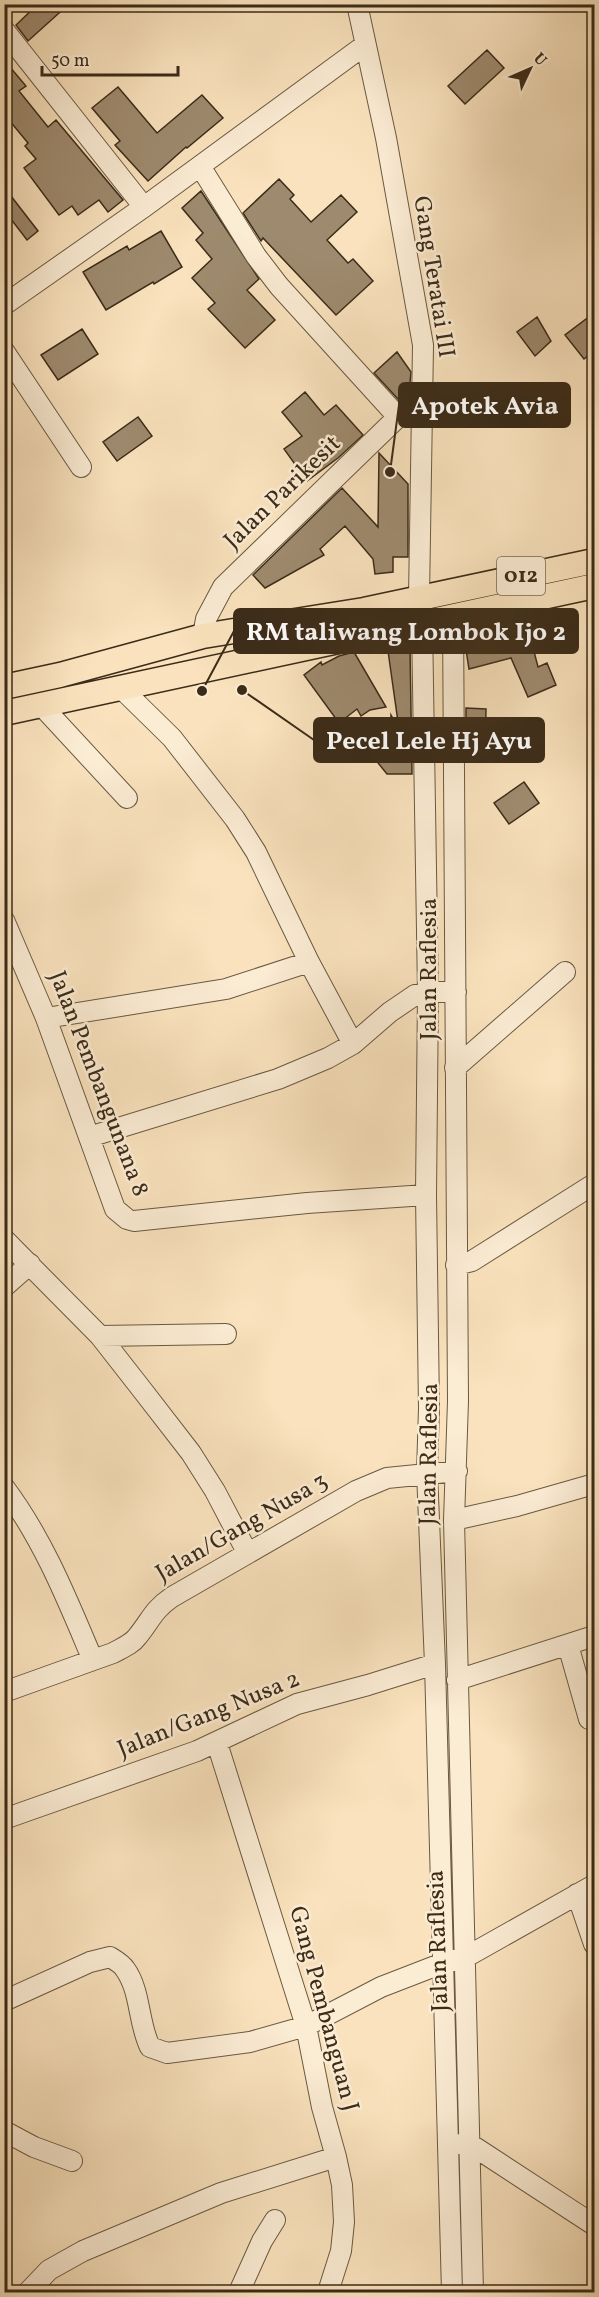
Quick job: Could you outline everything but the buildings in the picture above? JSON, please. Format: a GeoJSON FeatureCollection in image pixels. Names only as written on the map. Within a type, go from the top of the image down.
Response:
{"type":"FeatureCollection","features":[{"type":"Feature","properties":{"kind":"main road","name":"012"},"geometry":{"type":"LineString","coordinates":[[430,595],[594,561]]}},
{"type":"Feature","properties":{"kind":"main road"},"geometry":{"type":"LineString","coordinates":[[4,713],[594,586]]}},
{"type":"Feature","properties":{"kind":"main road"},"geometry":{"type":"LineString","coordinates":[[4,687],[60,675],[203,636],[364,610],[430,595]]}},
{"type":"Feature","properties":{"kind":"main road"},"geometry":{"type":"LineString","coordinates":[[60,675],[54,686],[59,694],[97,687],[116,689]]}},
{"type":"Feature","properties":{"kind":"main road"},"geometry":{"type":"LineString","coordinates":[[4,694],[37,688],[42,696],[41,705]]}},
{"type":"Feature","properties":{"kind":"street","name":"Gang Teratai III"},"geometry":{"type":"LineString","coordinates":[[357,4],[386,138],[423,345],[422,403],[430,595]]}},
{"type":"Feature","properties":{"kind":"street"},"geometry":{"type":"LineString","coordinates":[[4,30],[144,207]]}},
{"type":"Feature","properties":{"kind":"street"},"geometry":{"type":"LineString","coordinates":[[4,305],[144,207],[365,45]]}},
{"type":"Feature","properties":{"kind":"street"},"geometry":{"type":"LineString","coordinates":[[200,166],[256,256],[279,286],[398,417]]}},
{"type":"Feature","properties":{"kind":"street"},"geometry":{"type":"LineString","coordinates":[[4,351],[81,467]]}},
{"type":"Feature","properties":{"kind":"street","name":"Jalan Parikesit"},"geometry":{"type":"LineString","coordinates":[[203,636],[206,619],[223,587],[398,417],[422,403]]}},
{"type":"Feature","properties":{"kind":"street","name":"Jalan Raflesia"},"geometry":{"type":"LineString","coordinates":[[437,620],[442,992],[426,1195],[429,1472],[444,1624],[457,1680],[454,1960]]}},
{"type":"Feature","properties":{"kind":"street","name":"Jalan Raflesia"},"geometry":{"type":"LineString","coordinates":[[437,620],[442,992],[455,1068],[456,1265],[454,1520],[444,1624],[435,1664],[454,1960],[459,2144],[473,2292]]}},
{"type":"Feature","properties":{"kind":"street"},"geometry":{"type":"LineString","coordinates":[[116,689],[172,738],[235,819],[256,852],[309,962],[353,1044]]}},
{"type":"Feature","properties":{"kind":"street"},"geometry":{"type":"LineString","coordinates":[[41,705],[127,798]]}},
{"type":"Feature","properties":{"kind":"street","name":"Jalan Pembangunana 8"},"geometry":{"type":"LineString","coordinates":[[4,920],[46,1018],[115,1209],[127,1219],[134,1221],[307,1203],[426,1195]]}},
{"type":"Feature","properties":{"kind":"street"},"geometry":{"type":"LineString","coordinates":[[46,1018],[226,989],[309,962]]}},
{"type":"Feature","properties":{"kind":"street"},"geometry":{"type":"LineString","coordinates":[[455,1068],[565,972]]}},
{"type":"Feature","properties":{"kind":"street"},"geometry":{"type":"LineString","coordinates":[[89,1137],[278,1078],[328,1058],[353,1044],[390,1012],[415,995],[442,992]]}},
{"type":"Feature","properties":{"kind":"street"},"geometry":{"type":"LineString","coordinates":[[456,1265],[472,1261],[594,1184]]}},
{"type":"Feature","properties":{"kind":"street"},"geometry":{"type":"LineString","coordinates":[[4,1239],[100,1336],[191,1453],[215,1491],[247,1552]]}},
{"type":"Feature","properties":{"kind":"street"},"geometry":{"type":"LineString","coordinates":[[4,1287],[30,1264]]}},
{"type":"Feature","properties":{"kind":"street"},"geometry":{"type":"LineString","coordinates":[[100,1336],[226,1334]]}},
{"type":"Feature","properties":{"kind":"street","name":"Jalan/Gang Nusa 3"},"geometry":{"type":"LineString","coordinates":[[4,1692],[93,1658],[113,1653],[129,1644],[137,1638],[157,1608],[247,1552],[356,1491],[387,1478],[455,1471]]}},
{"type":"Feature","properties":{"kind":"street"},"geometry":{"type":"LineString","coordinates":[[454,1520],[594,1484]]}},
{"type":"Feature","properties":{"kind":"street"},"geometry":{"type":"LineString","coordinates":[[4,1487],[17,1504],[52,1564],[93,1658]]}},
{"type":"Feature","properties":{"kind":"street"},"geometry":{"type":"LineString","coordinates":[[457,1680],[594,1636]]}},
{"type":"Feature","properties":{"kind":"street"},"geometry":{"type":"LineString","coordinates":[[568,1644],[589,1719]]}},
{"type":"Feature","properties":{"kind":"street","name":"Jalan/Gang Nusa 2"},"geometry":{"type":"LineString","coordinates":[[4,1819],[217,1743],[297,1704],[435,1664]]}},
{"type":"Feature","properties":{"kind":"street","name":"Gang Pembanguan J"},"geometry":{"type":"LineString","coordinates":[[217,1743],[306,2026],[319,2097],[342,2185],[344,2222],[341,2250],[328,2292]]}},
{"type":"Feature","properties":{"kind":"street"},"geometry":{"type":"LineString","coordinates":[[4,2001],[90,1962],[110,1957],[125,1968],[134,1990],[145,2036],[150,2047],[167,2053],[250,2042],[306,2026],[381,1987],[454,1960],[586,1890],[594,1944]]}},
{"type":"Feature","properties":{"kind":"street"},"geometry":{"type":"LineString","coordinates":[[4,2131],[34,2147],[72,2161]]}},
{"type":"Feature","properties":{"kind":"street"},"geometry":{"type":"LineString","coordinates":[[459,2144],[594,2225]]}},
{"type":"Feature","properties":{"kind":"street","name":"Jalan Raflesia"},"geometry":{"type":"LineString","coordinates":[[452,2292],[459,2144]]}},
{"type":"Feature","properties":{"kind":"street"},"geometry":{"type":"LineString","coordinates":[[28,2292],[49,2270],[83,2251],[221,2193],[336,2157]]}},
{"type":"Feature","properties":{"kind":"street"},"geometry":{"type":"LineString","coordinates":[[239,2292],[262,2241],[275,2220]]}},
{"type":"Feature","properties":{"kind":"place","name":"Apotek Avia"},"geometry":{"type":"Point","coordinates":[390,472]}},
{"type":"Feature","properties":{"kind":"place","name":"Pecel Lele Hj Ayu"},"geometry":{"type":"Point","coordinates":[242,690]}},
{"type":"Feature","properties":{"kind":"place","name":"RM taliwang Lombok Ijo 2"},"geometry":{"type":"Point","coordinates":[202,691]}}]}
